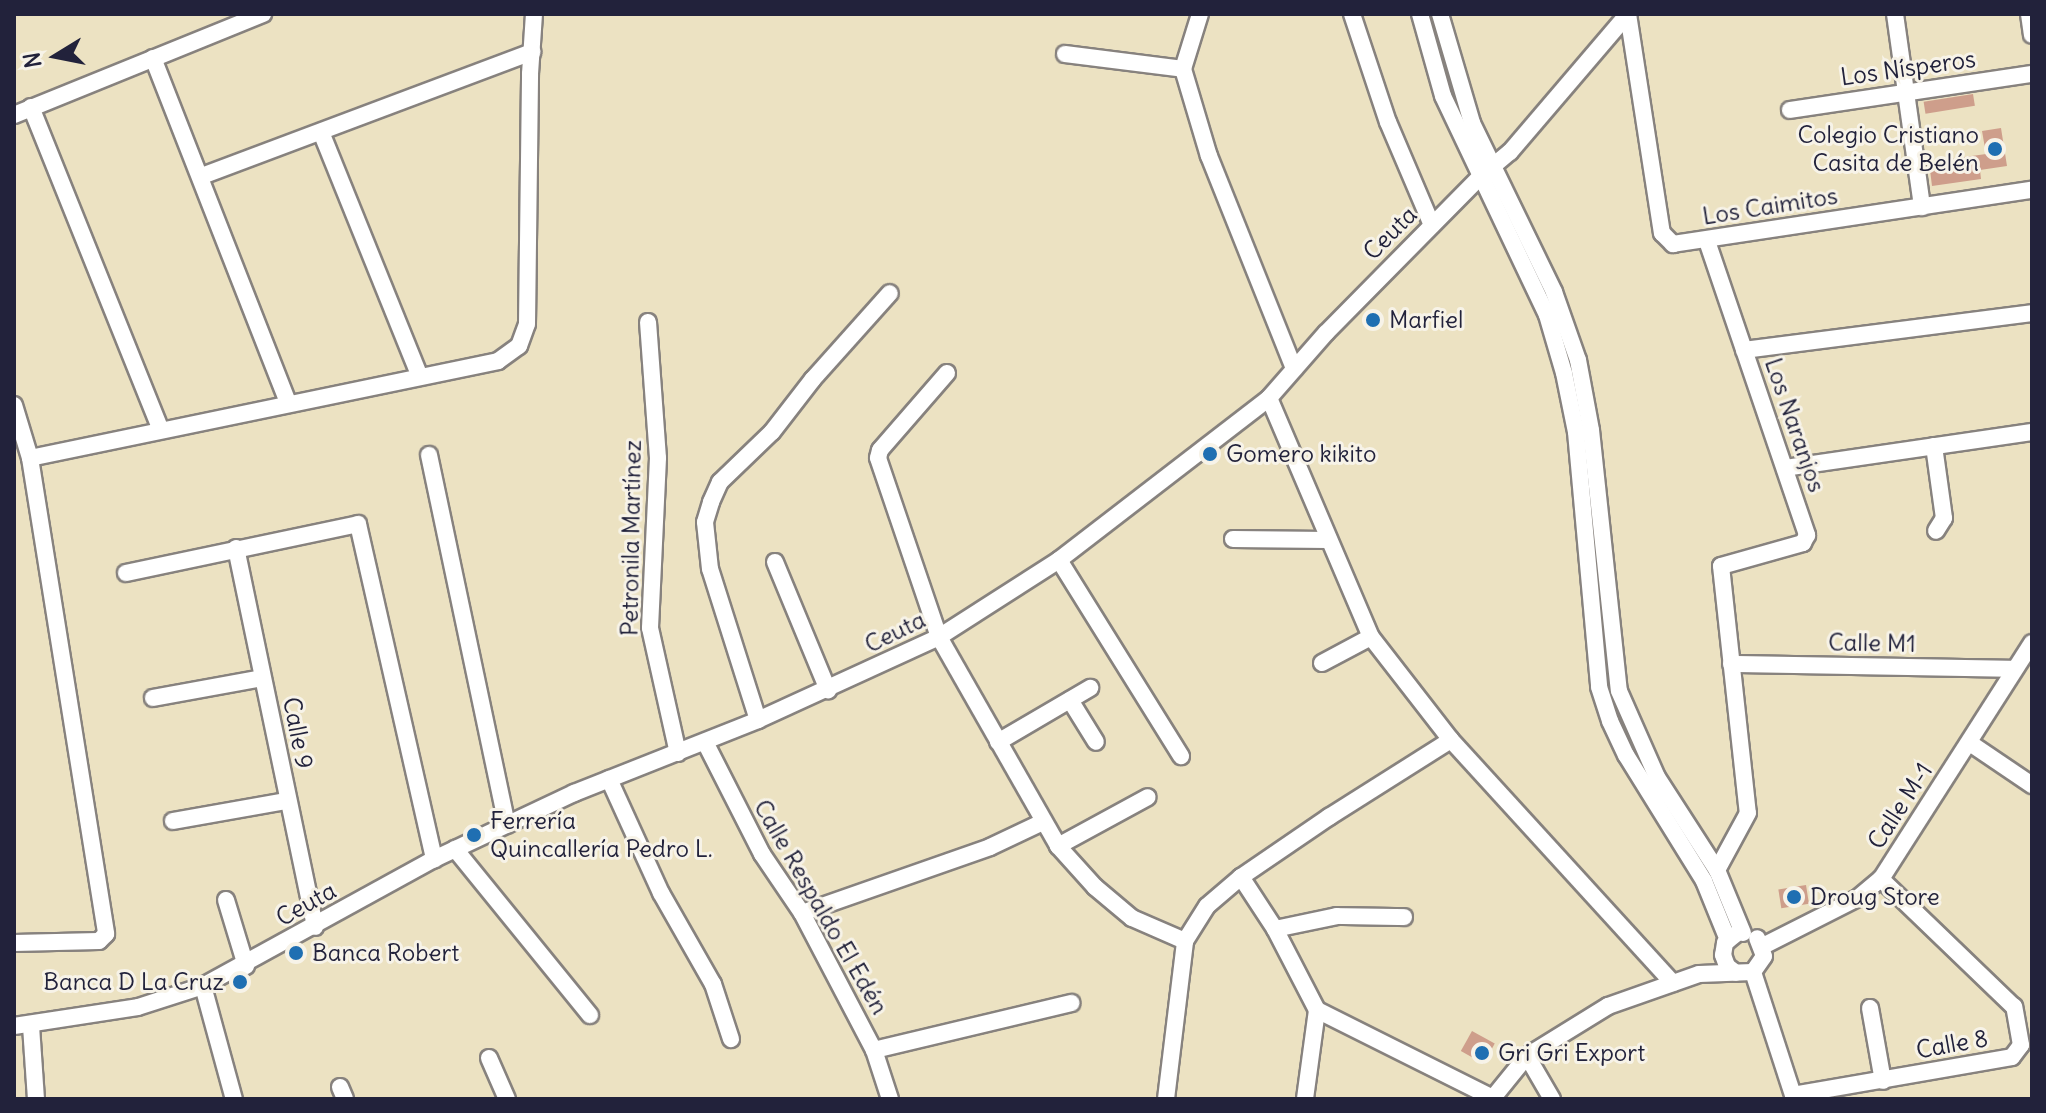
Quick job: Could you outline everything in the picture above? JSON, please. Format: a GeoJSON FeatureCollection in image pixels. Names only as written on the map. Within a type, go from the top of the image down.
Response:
{"type":"FeatureCollection","features":[{"type":"Feature","properties":{"kind":"street"},"geometry":{"type":"LineString","coordinates":[[14,115],[263,14]]}},
{"type":"Feature","properties":{"kind":"street"},"geometry":{"type":"LineString","coordinates":[[30,458],[498,361],[519,346],[527,324],[534,14]]}},
{"type":"Feature","properties":{"kind":"street"},"geometry":{"type":"LineString","coordinates":[[1200,14],[1183,69],[1209,156],[1294,369]]}},
{"type":"Feature","properties":{"kind":"street"},"geometry":{"type":"LineString","coordinates":[[1352,14],[1388,122],[1432,225]]}},
{"type":"Feature","properties":{"kind":"street"},"geometry":{"type":"LineString","coordinates":[[1420,14],[1443,96],[1554,292],[1578,360],[1591,430],[1619,691],[1657,777],[1717,870],[1732,939],[1724,961],[1745,973]]}},
{"type":"Feature","properties":{"kind":"street"},"geometry":{"type":"LineString","coordinates":[[1440,14],[1486,171],[1547,315],[1564,373],[1576,432],[1599,687],[1626,755],[1704,881],[1732,939]]}},
{"type":"Feature","properties":{"kind":"street","name":"Ceuta"},"geometry":{"type":"LineString","coordinates":[[22,1026],[138,1007],[203,986],[246,966],[455,849],[609,779],[828,690],[939,637],[1059,560],[1269,398],[1432,225],[1486,171],[1510,152],[1628,14]]}},
{"type":"Feature","properties":{"kind":"street","name":"Los Caimitos"},"geometry":{"type":"LineString","coordinates":[[1628,14],[1662,233],[1673,244],[2032,190]]}},
{"type":"Feature","properties":{"kind":"street"},"geometry":{"type":"LineString","coordinates":[[1895,14],[1922,207]]}},
{"type":"Feature","properties":{"kind":"street"},"geometry":{"type":"LineString","coordinates":[[2029,14],[2032,35]]}},
{"type":"Feature","properties":{"kind":"street"},"geometry":{"type":"LineString","coordinates":[[202,176],[532,52]]}},
{"type":"Feature","properties":{"kind":"street"},"geometry":{"type":"LineString","coordinates":[[1065,54],[1183,69]]}},
{"type":"Feature","properties":{"kind":"street"},"geometry":{"type":"LineString","coordinates":[[153,58],[202,176],[288,403]]}},
{"type":"Feature","properties":{"kind":"street","name":"Los Nísperos"},"geometry":{"type":"LineString","coordinates":[[1790,110],[2032,74]]}},
{"type":"Feature","properties":{"kind":"street"},"geometry":{"type":"LineString","coordinates":[[31,107],[161,430]]}},
{"type":"Feature","properties":{"kind":"street"},"geometry":{"type":"LineString","coordinates":[[321,132],[419,375]]}},
{"type":"Feature","properties":{"kind":"street","name":"Los Naranjos"},"geometry":{"type":"LineString","coordinates":[[1707,241],[1807,539],[1721,566],[1731,664]]}},
{"type":"Feature","properties":{"kind":"street"},"geometry":{"type":"LineString","coordinates":[[758,720],[710,569],[705,522],[711,502],[720,482],[772,432],[813,379],[890,293]]}},
{"type":"Feature","properties":{"kind":"street"},"geometry":{"type":"LineString","coordinates":[[1744,350],[2032,313]]}},
{"type":"Feature","properties":{"kind":"street","name":"Petronila Martínez"},"geometry":{"type":"LineString","coordinates":[[648,322],[658,458],[650,628],[678,753]]}},
{"type":"Feature","properties":{"kind":"street"},"geometry":{"type":"LineString","coordinates":[[947,373],[880,450],[878,458],[939,637],[1058,846],[1095,887],[1132,918],[1185,941]]}},
{"type":"Feature","properties":{"kind":"street"},"geometry":{"type":"LineString","coordinates":[[1269,398],[1371,637],[1451,740],[1673,983]]}},
{"type":"Feature","properties":{"kind":"street"},"geometry":{"type":"LineString","coordinates":[[14,405],[30,458],[106,934],[99,941],[14,943]]}},
{"type":"Feature","properties":{"kind":"street"},"geometry":{"type":"LineString","coordinates":[[1785,468],[2032,432]]}},
{"type":"Feature","properties":{"kind":"street"},"geometry":{"type":"LineString","coordinates":[[1934,446],[1944,518],[1936,531]]}},
{"type":"Feature","properties":{"kind":"street"},"geometry":{"type":"LineString","coordinates":[[429,455],[507,825]]}},
{"type":"Feature","properties":{"kind":"street"},"geometry":{"type":"LineString","coordinates":[[126,573],[353,523],[361,528],[434,859]]}},
{"type":"Feature","properties":{"kind":"street"},"geometry":{"type":"LineString","coordinates":[[1233,539],[1328,540]]}},
{"type":"Feature","properties":{"kind":"street","name":"Calle 9"},"geometry":{"type":"LineString","coordinates":[[236,548],[315,927]]}},
{"type":"Feature","properties":{"kind":"street"},"geometry":{"type":"LineString","coordinates":[[1059,560],[1181,756]]}},
{"type":"Feature","properties":{"kind":"street"},"geometry":{"type":"LineString","coordinates":[[775,562],[828,690]]}},
{"type":"Feature","properties":{"kind":"street"},"geometry":{"type":"LineString","coordinates":[[1322,663],[1371,637]]}},
{"type":"Feature","properties":{"kind":"street","name":"Calle M-1"},"geometry":{"type":"LineString","coordinates":[[1763,946],[1858,898],[1881,879],[2032,643]]}},
{"type":"Feature","properties":{"kind":"street"},"geometry":{"type":"LineString","coordinates":[[1717,870],[1748,813],[1731,664]]}},
{"type":"Feature","properties":{"kind":"street","name":"Calle M1"},"geometry":{"type":"LineString","coordinates":[[1731,664],[2014,669]]}},
{"type":"Feature","properties":{"kind":"street"},"geometry":{"type":"LineString","coordinates":[[153,698],[262,678]]}},
{"type":"Feature","properties":{"kind":"street"},"geometry":{"type":"LineString","coordinates":[[998,742],[1090,688]]}},
{"type":"Feature","properties":{"kind":"street"},"geometry":{"type":"LineString","coordinates":[[1070,700],[1096,742]]}},
{"type":"Feature","properties":{"kind":"street"},"geometry":{"type":"LineString","coordinates":[[1166,1099],[1185,941],[1207,906],[1241,877],[1451,740]]}},
{"type":"Feature","properties":{"kind":"street","name":"Calle Respaldo El Edén"},"geometry":{"type":"LineString","coordinates":[[705,742],[762,854],[802,913],[874,1050],[890,1099]]}},
{"type":"Feature","properties":{"kind":"street"},"geometry":{"type":"LineString","coordinates":[[1970,743],[2032,785]]}},
{"type":"Feature","properties":{"kind":"street"},"geometry":{"type":"LineString","coordinates":[[609,779],[661,893],[713,984],[731,1039]]}},
{"type":"Feature","properties":{"kind":"street"},"geometry":{"type":"LineString","coordinates":[[1058,846],[1148,797]]}},
{"type":"Feature","properties":{"kind":"street"},"geometry":{"type":"LineString","coordinates":[[173,821],[287,801]]}},
{"type":"Feature","properties":{"kind":"street"},"geometry":{"type":"LineString","coordinates":[[802,913],[990,847],[1043,822]]}},
{"type":"Feature","properties":{"kind":"street"},"geometry":{"type":"LineString","coordinates":[[455,849],[590,1015]]}},
{"type":"Feature","properties":{"kind":"street"},"geometry":{"type":"LineString","coordinates":[[1241,877],[1275,929],[1317,1010],[1305,1099]]}},
{"type":"Feature","properties":{"kind":"street","name":"Calle 8"},"geometry":{"type":"LineString","coordinates":[[1745,973],[1793,1095],[1800,1097],[2012,1057],[2021,1045],[2014,1007],[1881,879]]}},
{"type":"Feature","properties":{"kind":"street"},"geometry":{"type":"LineString","coordinates":[[226,900],[246,966]]}},
{"type":"Feature","properties":{"kind":"street"},"geometry":{"type":"LineString","coordinates":[[1275,929],[1337,916],[1404,917]]}},
{"type":"Feature","properties":{"kind":"street"},"geometry":{"type":"LineString","coordinates":[[1317,1010],[1492,1098],[1527,1056],[1608,1006],[1699,974],[1745,973],[1763,961],[1763,946],[1753,935],[1732,939],[1699,974]]}},
{"type":"Feature","properties":{"kind":"street"},"geometry":{"type":"LineString","coordinates":[[203,986],[234,1099]]}},
{"type":"Feature","properties":{"kind":"street"},"geometry":{"type":"LineString","coordinates":[[874,1050],[1071,1003]]}},
{"type":"Feature","properties":{"kind":"street"},"geometry":{"type":"LineString","coordinates":[[1870,1008],[1883,1081]]}},
{"type":"Feature","properties":{"kind":"street"},"geometry":{"type":"LineString","coordinates":[[22,1026],[36,1099]]}},
{"type":"Feature","properties":{"kind":"street"},"geometry":{"type":"LineString","coordinates":[[1527,1056],[1552,1099]]}},
{"type":"Feature","properties":{"kind":"street"},"geometry":{"type":"LineString","coordinates":[[489,1058],[507,1099]]}},
{"type":"Feature","properties":{"kind":"building"},"geometry":{"type":"Polygon","coordinates":[[[1973,94],[1975,106],[1925,114],[1924,102],[1973,94]]]}},
{"type":"Feature","properties":{"kind":"building"},"geometry":{"type":"Polygon","coordinates":[[[2001,128],[2007,166],[1980,170],[1981,179],[1932,186],[1929,162],[1986,154],[1982,131],[2001,128]]]}},
{"type":"Feature","properties":{"kind":"building","name":"Droug Store"},"geometry":{"type":"Polygon","coordinates":[[[1806,885],[1809,904],[1781,908],[1778,889],[1806,885]]]}},
{"type":"Feature","properties":{"kind":"building"},"geometry":{"type":"Polygon","coordinates":[[[1472,1031],[1495,1044],[1484,1064],[1461,1051],[1472,1031]]]}},
{"type":"Feature","properties":{"kind":"place","name":"Colegio Cristiano Casita de Belén"},"geometry":{"type":"Point","coordinates":[1995,149]}},
{"type":"Feature","properties":{"kind":"place","name":"Marfiel"},"geometry":{"type":"Point","coordinates":[1373,320]}},
{"type":"Feature","properties":{"kind":"place","name":"Gomero kikito"},"geometry":{"type":"Point","coordinates":[1210,454]}},
{"type":"Feature","properties":{"kind":"place","name":"Ferrería Quincallería Pedro L."},"geometry":{"type":"Point","coordinates":[474,835]}},
{"type":"Feature","properties":{"kind":"place","name":"Droug Store"},"geometry":{"type":"Point","coordinates":[1794,897]}},
{"type":"Feature","properties":{"kind":"place","name":"Banca Robert"},"geometry":{"type":"Point","coordinates":[296,953]}},
{"type":"Feature","properties":{"kind":"place","name":"Banca D La Cruz"},"geometry":{"type":"Point","coordinates":[240,982]}},
{"type":"Feature","properties":{"kind":"place","name":"Gri Gri Export"},"geometry":{"type":"Point","coordinates":[1482,1053]}}]}
